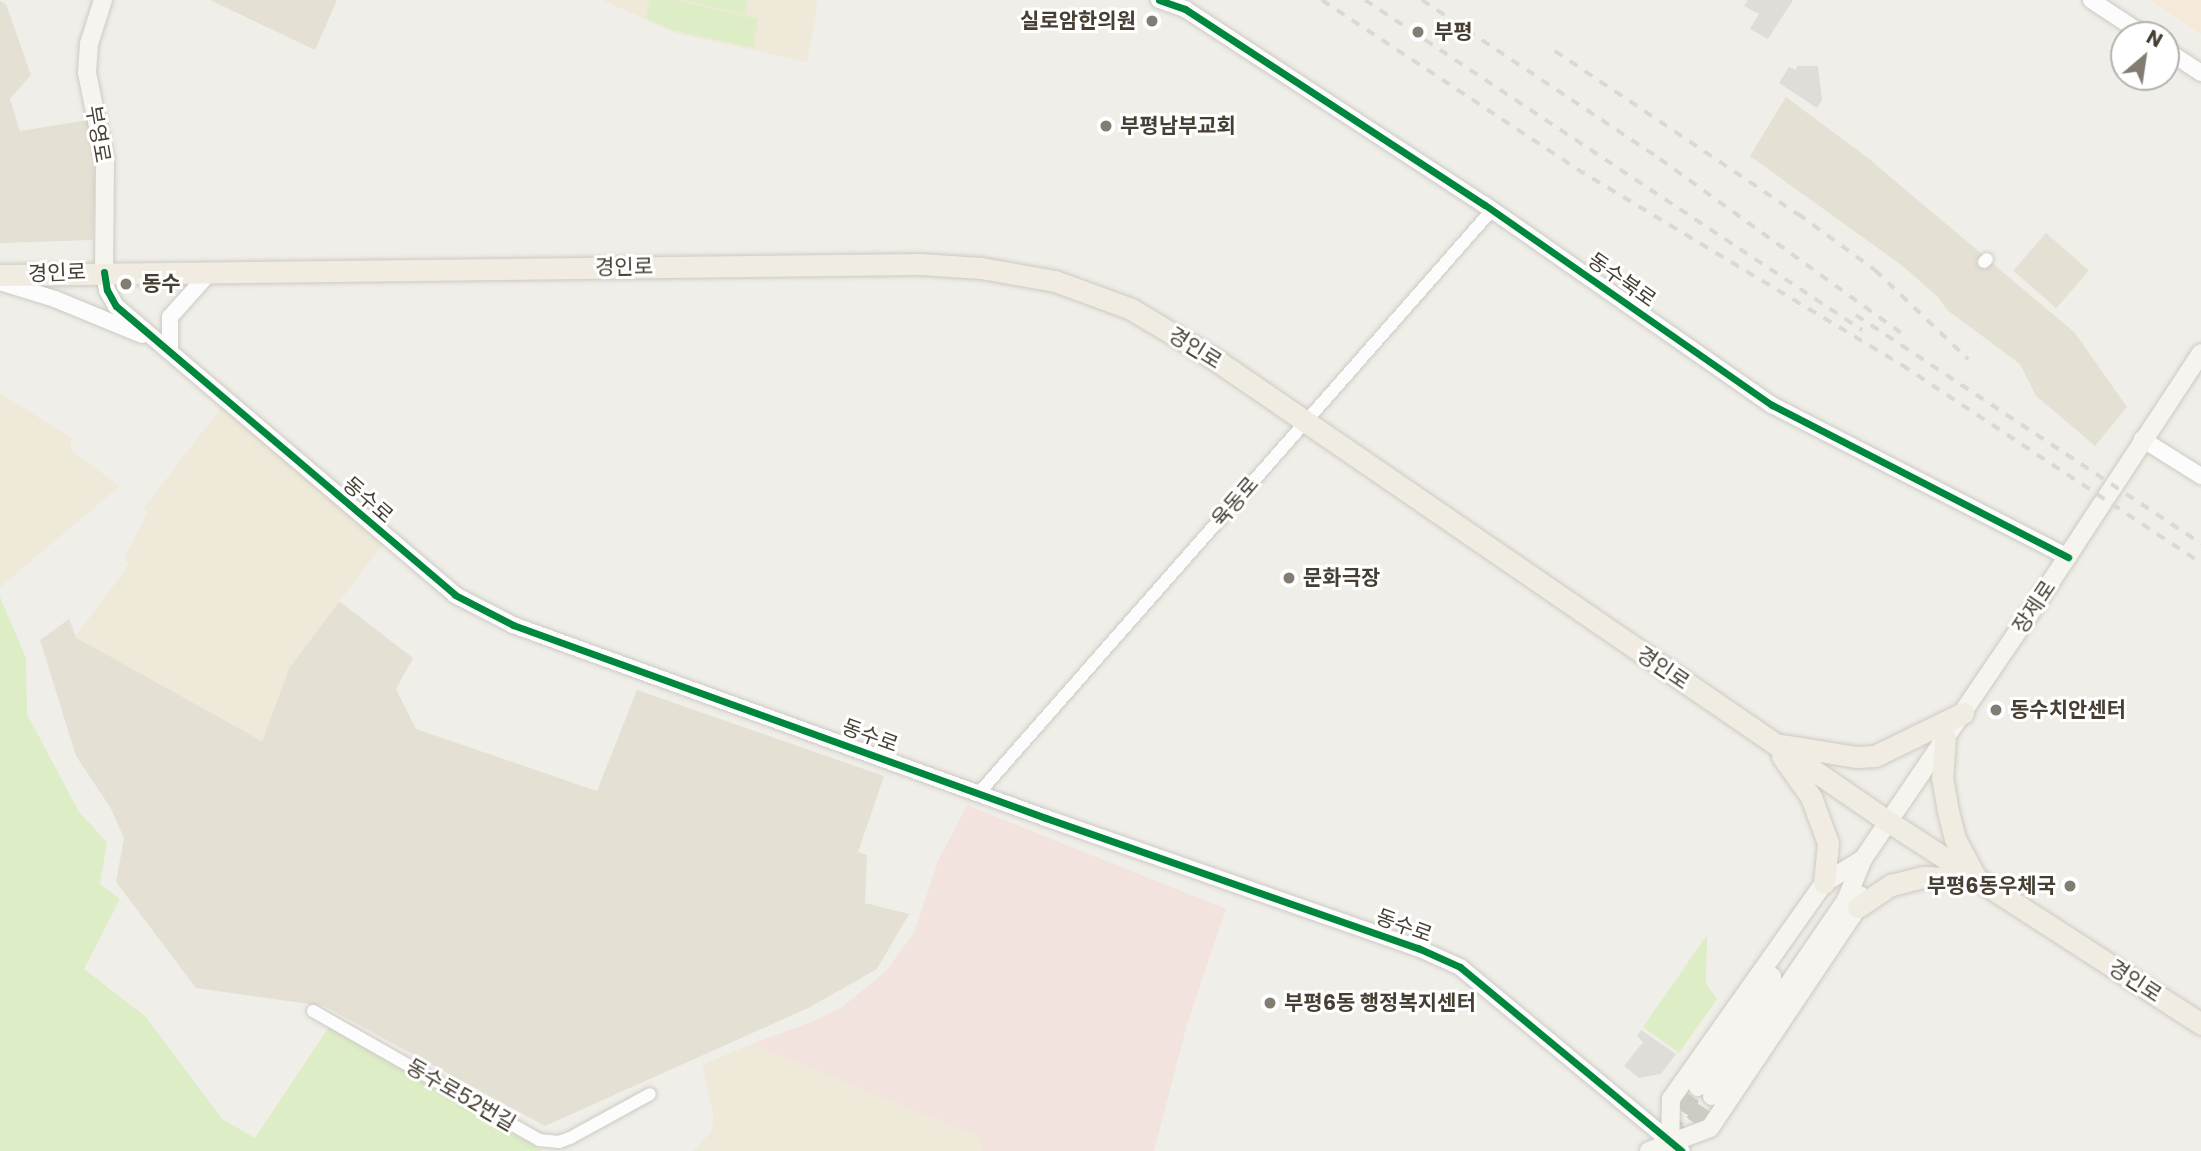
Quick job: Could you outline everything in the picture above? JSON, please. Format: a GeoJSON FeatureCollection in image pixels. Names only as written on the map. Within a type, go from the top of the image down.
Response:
{"type":"FeatureCollection","features":[{"type":"Feature","properties":{"kind":"main road","name":"부영로"},"geometry":{"type":"LineString","coordinates":[[103,0],[89,44],[86,73],[105,161],[104,272]]}},
{"type":"Feature","properties":{"kind":"main road","name":"경인로"},"geometry":{"type":"LineString","coordinates":[[0,275],[913,264],[981,268],[1055,281],[1130,309],[1213,358],[1889,822],[2201,1024]]}},
{"type":"Feature","properties":{"kind":"main road","name":"장제로"},"geometry":{"type":"LineString","coordinates":[[1705,1091],[1832,887],[1863,859],[1889,822],[2068,557],[2142,439],[2201,353]]}},
{"type":"Feature","properties":{"kind":"main road"},"geometry":{"type":"LineString","coordinates":[[1773,743],[1857,757],[1875,755],[1963,713]]}},
{"type":"Feature","properties":{"kind":"main road"},"geometry":{"type":"LineString","coordinates":[[1945,738],[1942,777],[1948,811],[1955,839],[1977,880]]}},
{"type":"Feature","properties":{"kind":"main road"},"geometry":{"type":"LineString","coordinates":[[1773,743],[1811,797],[1824,831],[1828,843],[1824,883]]}},
{"type":"Feature","properties":{"kind":"main road"},"geometry":{"type":"LineString","coordinates":[[1858,907],[1863,859]]}},
{"type":"Feature","properties":{"kind":"main road"},"geometry":{"type":"LineString","coordinates":[[1674,1148],[1671,1100],[1824,883],[1863,859]]}},
{"type":"Feature","properties":{"kind":"main road"},"geometry":{"type":"LineString","coordinates":[[1649,1151],[1674,1148],[1710,1128],[1858,907],[1891,884],[1924,877],[1977,880]]}},
{"type":"Feature","properties":{"kind":"street"},"geometry":{"type":"LineString","coordinates":[[2091,0],[2123,21]]}},
{"type":"Feature","properties":{"kind":"street","name":"동수북로"},"geometry":{"type":"LineString","coordinates":[[1161,1],[1492,210],[1772,405],[2068,557]]}},
{"type":"Feature","properties":{"kind":"street"},"geometry":{"type":"LineString","coordinates":[[2180,59],[2201,73]]}},
{"type":"Feature","properties":{"kind":"street","name":"육동로"},"geometry":{"type":"LineString","coordinates":[[978,794],[1492,210]]}},
{"type":"Feature","properties":{"kind":"street"},"geometry":{"type":"LineString","coordinates":[[0,282],[55,299],[164,347],[170,317],[211,271]]}},
{"type":"Feature","properties":{"kind":"street","name":"동수로"},"geometry":{"type":"LineString","coordinates":[[104,272],[107,290],[116,306],[455,595],[513,625],[978,794],[1418,948],[1460,967],[1674,1148]]}},
{"type":"Feature","properties":{"kind":"street"},"geometry":{"type":"LineString","coordinates":[[2142,439],[2201,476]]}},
{"type":"Feature","properties":{"kind":"street","name":"동수로52번길"},"geometry":{"type":"LineString","coordinates":[[313,1011],[539,1140],[559,1142],[570,1138],[650,1094]]}},
{"type":"Feature","properties":{"kind":"shaded area"},"geometry":{"type":"Polygon","coordinates":[[[210,0],[337,0],[315,50],[210,0]]]}},
{"type":"Feature","properties":{"kind":"shaded area"},"geometry":{"type":"Polygon","coordinates":[[[603,0],[816,0],[817,8],[807,62],[675,33],[603,0]]]}},
{"type":"Feature","properties":{"kind":"shaded area"},"geometry":{"type":"Polygon","coordinates":[[[1748,0],[1793,0],[1768,39],[1750,29],[1759,14],[1744,6],[1748,0]]]}},
{"type":"Feature","properties":{"kind":"shaded area"},"geometry":{"type":"Polygon","coordinates":[[[2150,0],[2201,0],[2201,34],[2150,0]]]}},
{"type":"Feature","properties":{"kind":"shaded area"},"geometry":{"type":"Polygon","coordinates":[[[0,1],[6,4],[31,75],[10,99],[20,131],[88,120],[95,177],[93,240],[0,243],[0,1]]]}},
{"type":"Feature","properties":{"kind":"shaded area"},"geometry":{"type":"Polygon","coordinates":[[[1797,66],[1818,66],[1822,100],[1817,108],[1779,83],[1789,67],[1796,70],[1797,66]]]}},
{"type":"Feature","properties":{"kind":"shaded area"},"geometry":{"type":"Polygon","coordinates":[[[1786,97],[1868,158],[2075,333],[2127,407],[2095,446],[2036,396],[2020,364],[1947,310],[1939,298],[1904,267],[1750,156],[1786,97]]]}},
{"type":"Feature","properties":{"kind":"shaded area"},"geometry":{"type":"Polygon","coordinates":[[[2046,233],[2089,270],[2056,308],[2013,271],[2046,233]]]}},
{"type":"Feature","properties":{"kind":"shaded area"},"geometry":{"type":"Polygon","coordinates":[[[0,393],[71,438],[71,451],[120,486],[0,587],[0,393]]]}},
{"type":"Feature","properties":{"kind":"shaded area"},"geometry":{"type":"Polygon","coordinates":[[[226,401],[386,540],[289,668],[262,741],[75,637],[129,565],[124,558],[147,513],[144,508],[226,401]]]}},
{"type":"Feature","properties":{"kind":"shaded area"},"geometry":{"type":"Polygon","coordinates":[[[339,601],[413,658],[396,689],[416,729],[597,791],[637,690],[884,776],[858,852],[867,855],[865,903],[909,914],[877,969],[808,1008],[545,1126],[324,1006],[196,988],[116,882],[124,838],[110,807],[76,756],[40,640],[69,619],[76,637],[262,741],[289,668],[339,601]]]}},
{"type":"Feature","properties":{"kind":"shaded area"},"geometry":{"type":"Polygon","coordinates":[[[967,805],[1226,909],[1188,1021],[1154,1151],[981,1151],[982,1138],[751,1044],[809,1023],[842,1007],[885,972],[914,933],[938,861],[967,805]]]}},
{"type":"Feature","properties":{"kind":"shaded area"},"geometry":{"type":"Polygon","coordinates":[[[1641,1030],[1676,1054],[1661,1074],[1639,1078],[1624,1066],[1643,1042],[1637,1036],[1641,1030]]]}},
{"type":"Feature","properties":{"kind":"shaded area"},"geometry":{"type":"Polygon","coordinates":[[[751,1044],[983,1138],[981,1151],[693,1151],[711,1132],[714,1116],[702,1065],[751,1044]]]}},
{"type":"Feature","properties":{"kind":"green space"},"geometry":{"type":"Polygon","coordinates":[[[650,0],[675,0],[758,19],[753,48],[673,30],[646,18],[650,0]]]}},
{"type":"Feature","properties":{"kind":"green space"},"geometry":{"type":"Polygon","coordinates":[[[684,0],[747,0],[745,15],[684,0]]]}},
{"type":"Feature","properties":{"kind":"green space"},"geometry":{"type":"Polygon","coordinates":[[[0,597],[26,658],[27,714],[79,812],[107,842],[100,884],[120,899],[84,969],[146,1017],[222,1119],[255,1138],[329,1027],[543,1151],[0,1151],[0,597]]]}},
{"type":"Feature","properties":{"kind":"green space"},"geometry":{"type":"Polygon","coordinates":[[[1707,935],[1706,983],[1717,999],[1679,1053],[1643,1027],[1707,935]]]}},
{"type":"Feature","properties":{"kind":"tunnel"},"geometry":{"type":"LineString","coordinates":[[1666,1133],[1698,1087]]}},
{"type":"Feature","properties":{"kind":"tunnel"},"geometry":{"type":"LineString","coordinates":[[1679,1145],[1712,1096]]}},
{"type":"Feature","properties":{"kind":"railway"},"geometry":{"type":"LineString","coordinates":[[1322,0],[1577,169],[1902,365],[2201,563]]}},
{"type":"Feature","properties":{"kind":"railway"},"geometry":{"type":"LineString","coordinates":[[1365,0],[1862,330]]}},
{"type":"Feature","properties":{"kind":"railway"},"geometry":{"type":"LineString","coordinates":[[1422,0],[1660,159],[1901,333]]}},
{"type":"Feature","properties":{"kind":"railway"},"geometry":{"type":"LineString","coordinates":[[1555,51],[1798,214],[1875,270],[1968,359]]}},
{"type":"Feature","properties":{"kind":"railway"},"geometry":{"type":"LineString","coordinates":[[1856,315],[2201,543]]}},
{"type":"Feature","properties":{"kind":"cycle path"},"geometry":{"type":"LineString","coordinates":[[1159,0],[1185,9],[1485,205],[1772,405],[2068,557]]}},
{"type":"Feature","properties":{"kind":"cycle path"},"geometry":{"type":"LineString","coordinates":[[104,272],[107,290],[116,306],[455,595],[513,625],[1046,818],[1418,948],[1460,967],[1682,1151]]}},
{"type":"Feature","properties":{"kind":"place","name":"실로암한의원"},"geometry":{"type":"Point","coordinates":[1152,21]}},
{"type":"Feature","properties":{"kind":"place","name":"부평"},"geometry":{"type":"Point","coordinates":[1418,32]}},
{"type":"Feature","properties":{"kind":"place","name":"부평남부교회"},"geometry":{"type":"Point","coordinates":[1106,126]}},
{"type":"Feature","properties":{"kind":"place","name":"동수"},"geometry":{"type":"Point","coordinates":[126,284]}},
{"type":"Feature","properties":{"kind":"place","name":"문화극장"},"geometry":{"type":"Point","coordinates":[1289,578]}},
{"type":"Feature","properties":{"kind":"place","name":"동수치안센터"},"geometry":{"type":"Point","coordinates":[1996,710]}},
{"type":"Feature","properties":{"kind":"place","name":"부평6동우체국"},"geometry":{"type":"Point","coordinates":[2070,886]}},
{"type":"Feature","properties":{"kind":"place","name":"부평6동 행정복지센터"},"geometry":{"type":"Point","coordinates":[1270,1003]}}]}
